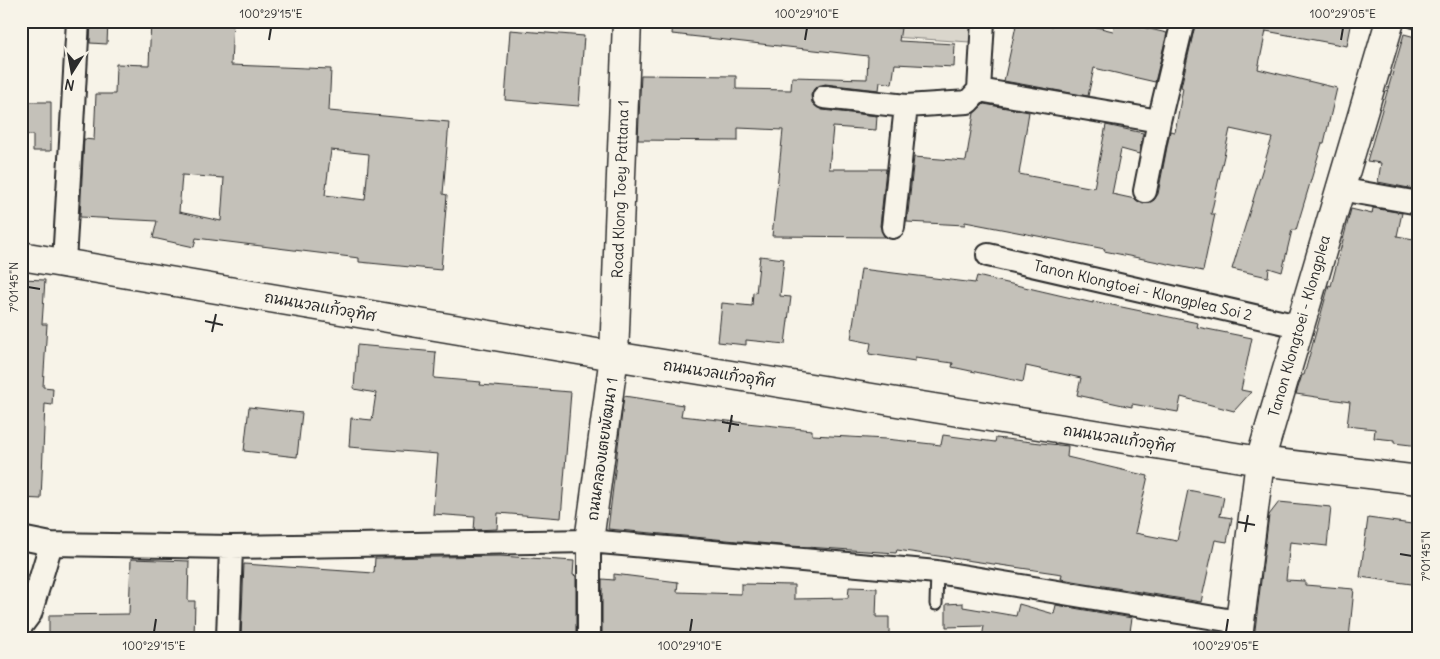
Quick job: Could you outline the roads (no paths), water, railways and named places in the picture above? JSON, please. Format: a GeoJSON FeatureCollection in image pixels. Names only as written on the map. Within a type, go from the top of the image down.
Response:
{"type":"FeatureCollection","features":[{"type":"Feature","properties":{"kind":"street"},"geometry":{"type":"LineString","coordinates":[[64,262],[78,21]]}},
{"type":"Feature","properties":{"kind":"street","name":"Road Klong Toey Pattana 1"},"geometry":{"type":"LineString","coordinates":[[614,356],[627,21]]}},
{"type":"Feature","properties":{"kind":"street"},"geometry":{"type":"LineString","coordinates":[[824,97],[906,106],[968,102],[979,90],[983,21]]}},
{"type":"Feature","properties":{"kind":"street"},"geometry":{"type":"LineString","coordinates":[[1146,191],[1159,121],[1183,21]]}},
{"type":"Feature","properties":{"kind":"street","name":"Tanon Klongtoei - Klongplea"},"geometry":{"type":"LineString","coordinates":[[1238,630],[1260,461],[1298,326],[1390,21]]}},
{"type":"Feature","properties":{"kind":"street"},"geometry":{"type":"LineString","coordinates":[[979,90],[1159,121]]}},
{"type":"Feature","properties":{"kind":"street"},"geometry":{"type":"LineString","coordinates":[[893,227],[906,106]]}},
{"type":"Feature","properties":{"kind":"street"},"geometry":{"type":"LineString","coordinates":[[1339,189],[1419,203]]}},
{"type":"Feature","properties":{"kind":"street","name":"Tanon Klongtoei - Klongplea Soi 2"},"geometry":{"type":"LineString","coordinates":[[988,255],[1298,326]]}},
{"type":"Feature","properties":{"kind":"street","name":"ถนนนวลแก้วอุทิศ"},"geometry":{"type":"LineString","coordinates":[[21,256],[614,356],[1260,461],[1419,480]]}},
{"type":"Feature","properties":{"kind":"street","name":"ถนนคลองเตยพัฒนา 1"},"geometry":{"type":"LineString","coordinates":[[589,541],[614,356]]}},
{"type":"Feature","properties":{"kind":"street"},"geometry":{"type":"LineString","coordinates":[[21,538],[52,544],[231,547],[589,541],[937,572],[1238,630]]}},
{"type":"Feature","properties":{"kind":"street"},"geometry":{"type":"LineString","coordinates":[[589,541],[589,638]]}},
{"type":"Feature","properties":{"kind":"street"},"geometry":{"type":"LineString","coordinates":[[21,626],[30,614],[52,544]]}},
{"type":"Feature","properties":{"kind":"street"},"geometry":{"type":"LineString","coordinates":[[228,638],[231,547]]}},
{"type":"Feature","properties":{"kind":"lane"},"geometry":{"type":"LineString","coordinates":[[1412,21],[1419,23]]}},
{"type":"Feature","properties":{"kind":"lane"},"geometry":{"type":"LineString","coordinates":[[936,604],[937,572]]}}]}
